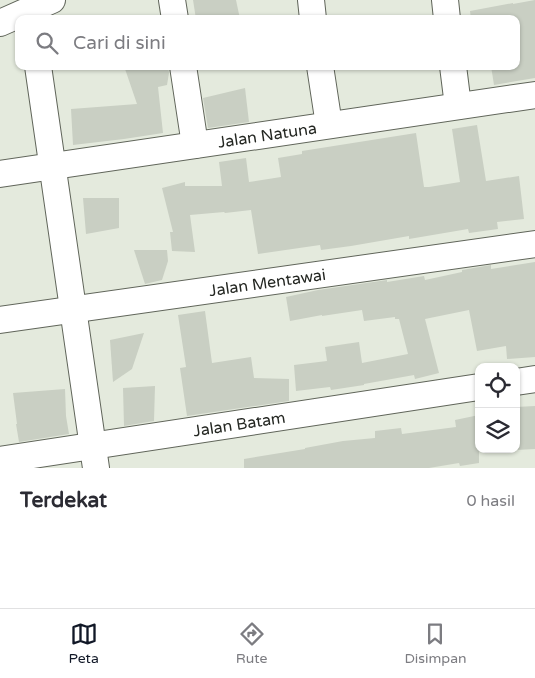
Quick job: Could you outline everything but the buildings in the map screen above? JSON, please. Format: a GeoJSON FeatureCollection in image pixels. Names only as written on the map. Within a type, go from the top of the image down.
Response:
{"type":"FeatureCollection","features":[{"type":"Feature","properties":{"kind":"street"},"geometry":{"type":"LineString","coordinates":[[172,0],[174,15]]}},
{"type":"Feature","properties":{"kind":"street"},"geometry":{"type":"LineString","coordinates":[[311,0],[313,15]]}},
{"type":"Feature","properties":{"kind":"street"},"geometry":{"type":"LineString","coordinates":[[445,0],[447,15]]}},
{"type":"Feature","properties":{"kind":"street"},"geometry":{"type":"LineString","coordinates":[[23,15],[38,10]]}},
{"type":"Feature","properties":{"kind":"street"},"geometry":{"type":"LineString","coordinates":[[0,23],[15,18]]}},
{"type":"Feature","properties":{"kind":"street"},"geometry":{"type":"LineString","coordinates":[[39,70],[95,457]]}},
{"type":"Feature","properties":{"kind":"street"},"geometry":{"type":"LineString","coordinates":[[184,70],[195,145]]}},
{"type":"Feature","properties":{"kind":"street"},"geometry":{"type":"LineString","coordinates":[[321,70],[329,125]]}},
{"type":"Feature","properties":{"kind":"street"},"geometry":{"type":"LineString","coordinates":[[454,70],[458,106]]}},
{"type":"Feature","properties":{"kind":"street","name":"Jalan Natuna"},"geometry":{"type":"LineString","coordinates":[[0,174],[535,95]]}},
{"type":"Feature","properties":{"kind":"street","name":"Jalan Mentawai"},"geometry":{"type":"LineString","coordinates":[[0,320],[535,244]]}},
{"type":"Feature","properties":{"kind":"street"},"geometry":{"type":"LineString","coordinates":[[520,381],[535,379]]}},
{"type":"Feature","properties":{"kind":"street","name":"Jalan Batam"},"geometry":{"type":"LineString","coordinates":[[0,460],[95,457],[475,388]]}}]}
